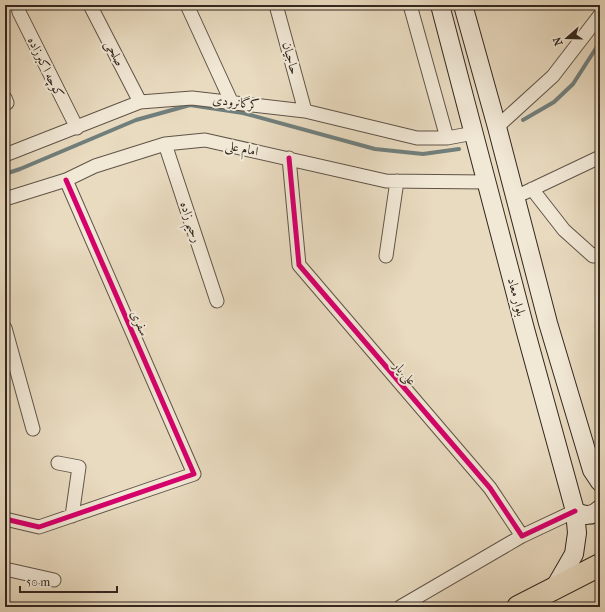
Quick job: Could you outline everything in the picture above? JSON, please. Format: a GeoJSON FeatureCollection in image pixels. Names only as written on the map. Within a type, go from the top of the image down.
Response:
{"type":"FeatureCollection","features":[{"type":"Feature","properties":{"kind":"highway"},"geometry":{"type":"LineString","coordinates":[[518,607],[600,565]]}},
{"type":"Feature","properties":{"kind":"main road","name":"بلوار معاد"},"geometry":{"type":"LineString","coordinates":[[440,5],[525,329],[575,511],[577,533],[574,554],[555,587]]}},
{"type":"Feature","properties":{"kind":"main road","name":"بلوار معاد"},"geometry":{"type":"LineString","coordinates":[[463,5],[497,127],[514,198],[548,323],[592,470],[600,482]]}},
{"type":"Feature","properties":{"kind":"main road"},"geometry":{"type":"LineString","coordinates":[[525,329],[548,323]]}},
{"type":"Feature","properties":{"kind":"main road"},"geometry":{"type":"LineString","coordinates":[[575,511],[582,515],[590,515],[600,509]]}},
{"type":"Feature","properties":{"kind":"street","name":"کوچه اکبرزاده"},"geometry":{"type":"LineString","coordinates":[[18,5],[19,12],[77,128]]}},
{"type":"Feature","properties":{"kind":"street","name":"صلحی"},"geometry":{"type":"LineString","coordinates":[[90,5],[140,102]]}},
{"type":"Feature","properties":{"kind":"street"},"geometry":{"type":"LineString","coordinates":[[186,5],[231,101]]}},
{"type":"Feature","properties":{"kind":"street","name":"حاجیان"},"geometry":{"type":"LineString","coordinates":[[276,5],[305,111]]}},
{"type":"Feature","properties":{"kind":"street"},"geometry":{"type":"LineString","coordinates":[[410,5],[447,138]]}},
{"type":"Feature","properties":{"kind":"street"},"geometry":{"type":"LineString","coordinates":[[497,127],[552,76],[600,15]]}},
{"type":"Feature","properties":{"kind":"street"},"geometry":{"type":"LineString","coordinates":[[5,98],[7,103],[5,104]]}},
{"type":"Feature","properties":{"kind":"street","name":"کرگانرودی"},"geometry":{"type":"LineString","coordinates":[[5,155],[140,102],[192,98],[231,101],[305,111],[417,138],[447,138],[474,133]]}},
{"type":"Feature","properties":{"kind":"street","name":"امام علی"},"geometry":{"type":"LineString","coordinates":[[5,199],[66,180],[95,166],[165,144],[205,140],[386,180],[487,182]]}},
{"type":"Feature","properties":{"kind":"street","name":"رحیم زاده"},"geometry":{"type":"LineString","coordinates":[[165,144],[217,301]]}},
{"type":"Feature","properties":{"kind":"street"},"geometry":{"type":"LineString","coordinates":[[514,198],[600,157]]}},
{"type":"Feature","properties":{"kind":"street","name":"علی یار"},"geometry":{"type":"LineString","coordinates":[[289,158],[299,266],[490,488],[522,536]]}},
{"type":"Feature","properties":{"kind":"street","name":"سفری"},"geometry":{"type":"LineString","coordinates":[[66,180],[194,474],[72,516]]}},
{"type":"Feature","properties":{"kind":"street"},"geometry":{"type":"LineString","coordinates":[[386,256],[396,181]]}},
{"type":"Feature","properties":{"kind":"street"},"geometry":{"type":"LineString","coordinates":[[532,189],[564,230],[593,256],[600,253]]}},
{"type":"Feature","properties":{"kind":"street"},"geometry":{"type":"LineString","coordinates":[[5,328],[33,429]]}},
{"type":"Feature","properties":{"kind":"street"},"geometry":{"type":"LineString","coordinates":[[5,519],[39,527],[72,516],[79,467],[58,463]]}},
{"type":"Feature","properties":{"kind":"street"},"geometry":{"type":"LineString","coordinates":[[400,607],[522,536],[575,511]]}},
{"type":"Feature","properties":{"kind":"street"},"geometry":{"type":"LineString","coordinates":[[5,569],[54,580]]}},
{"type":"Feature","properties":{"kind":"waterway"},"geometry":{"type":"LineString","coordinates":[[523,120],[554,102],[573,84],[600,42]]}},
{"type":"Feature","properties":{"kind":"waterway"},"geometry":{"type":"LineString","coordinates":[[5,174],[136,120],[190,105],[243,113],[375,149],[423,154],[459,149]]}},
{"type":"Feature","properties":{"kind":"cycle path"},"geometry":{"type":"LineString","coordinates":[[289,158],[299,265],[490,488],[522,536],[575,511]]}},
{"type":"Feature","properties":{"kind":"cycle path"},"geometry":{"type":"LineString","coordinates":[[5,519],[39,527],[194,474],[66,180]]}}]}
